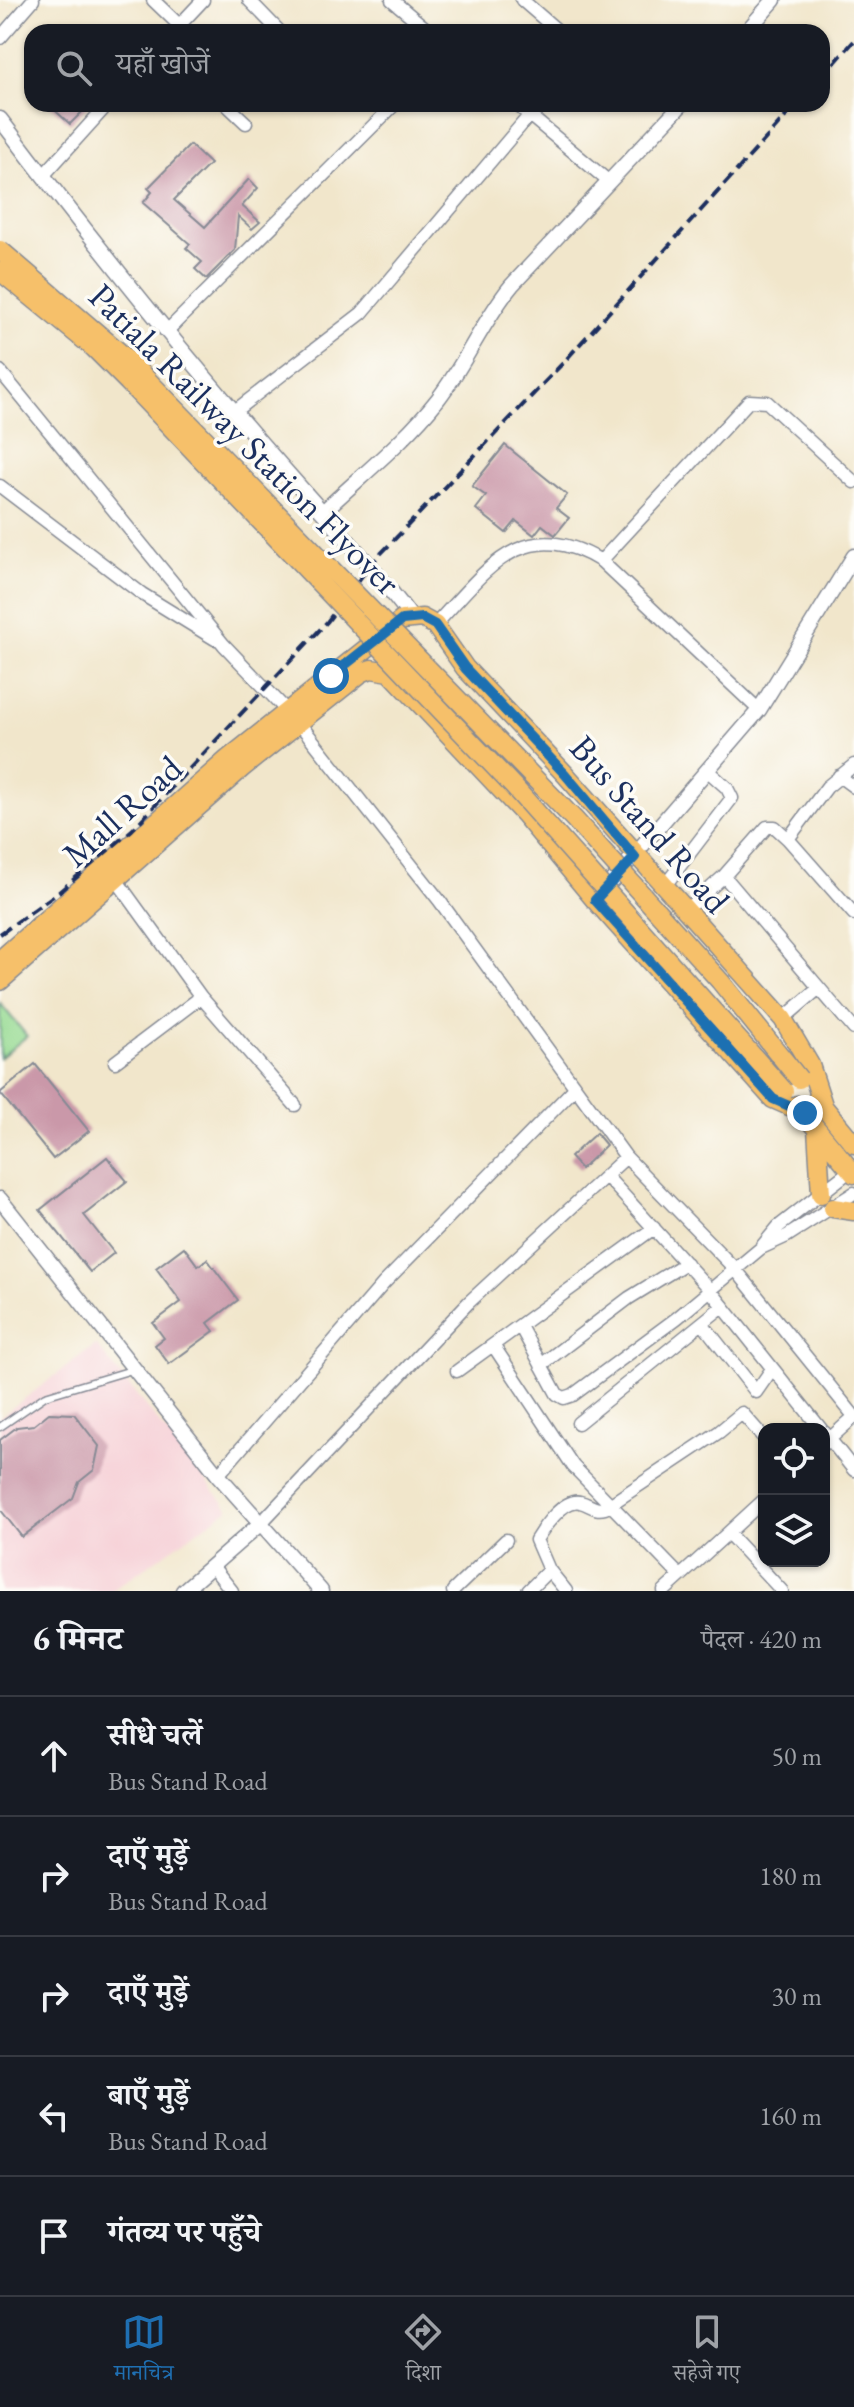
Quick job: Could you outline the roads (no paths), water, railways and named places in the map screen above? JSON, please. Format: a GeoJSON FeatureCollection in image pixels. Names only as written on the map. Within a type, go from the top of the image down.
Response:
{"type":"FeatureCollection","features":[{"type":"Feature","properties":{"kind":"main road","name":"Patiala Railway Station Flyover"},"geometry":{"type":"LineString","coordinates":[[0,250],[126,358],[574,819],[720,981],[792,1085],[805,1113]]}},
{"type":"Feature","properties":{"kind":"main road","name":"Patiala Railway Station Flyover"},"geometry":{"type":"LineString","coordinates":[[0,271],[94,348],[514,787],[792,1085],[824,1108]]}},
{"type":"Feature","properties":{"kind":"main road"},"geometry":{"type":"LineString","coordinates":[[293,717],[411,617],[435,625]]}},
{"type":"Feature","properties":{"kind":"main road","name":"Bus Stand Road"},"geometry":{"type":"LineString","coordinates":[[435,625],[465,668],[565,774],[635,857],[783,1019],[810,1065],[824,1108],[847,1128],[854,1144]]}},
{"type":"Feature","properties":{"kind":"main road"},"geometry":{"type":"LineString","coordinates":[[293,717],[361,673],[371,669],[390,672],[524,814],[595,900],[773,1099],[805,1113],[853,1171]]}},
{"type":"Feature","properties":{"kind":"main road","name":"Mall Road"},"geometry":{"type":"LineString","coordinates":[[0,981],[274,741],[293,717]]}},
{"type":"Feature","properties":{"kind":"main road","name":"Mall Road"},"geometry":{"type":"LineString","coordinates":[[0,960],[293,717]]}},
{"type":"Feature","properties":{"kind":"main road"},"geometry":{"type":"LineString","coordinates":[[817,1129],[827,1201],[854,1211]]}},
{"type":"Feature","properties":{"kind":"street"},"geometry":{"type":"LineString","coordinates":[[0,38],[33,0]]}},
{"type":"Feature","properties":{"kind":"street"},"geometry":{"type":"LineString","coordinates":[[153,0],[173,24]]}},
{"type":"Feature","properties":{"kind":"street"},"geometry":{"type":"LineString","coordinates":[[180,24],[203,0]]}},
{"type":"Feature","properties":{"kind":"street"},"geometry":{"type":"LineString","coordinates":[[249,0],[272,24]]}},
{"type":"Feature","properties":{"kind":"street"},"geometry":{"type":"LineString","coordinates":[[392,0],[420,24]]}},
{"type":"Feature","properties":{"kind":"street"},"geometry":{"type":"LineString","coordinates":[[522,0],[550,24]]}},
{"type":"Feature","properties":{"kind":"street"},"geometry":{"type":"LineString","coordinates":[[753,24],[774,0]]}},
{"type":"Feature","properties":{"kind":"street"},"geometry":{"type":"LineString","coordinates":[[43,176],[101,112]]}},
{"type":"Feature","properties":{"kind":"street"},"geometry":{"type":"LineString","coordinates":[[234,112],[246,123]]}},
{"type":"Feature","properties":{"kind":"street"},"geometry":{"type":"LineString","coordinates":[[168,330],[387,112]]}},
{"type":"Feature","properties":{"kind":"street"},"geometry":{"type":"LineString","coordinates":[[526,112],[608,181]]}},
{"type":"Feature","properties":{"kind":"street"},"geometry":{"type":"LineString","coordinates":[[236,410],[362,313],[532,112]]}},
{"type":"Feature","properties":{"kind":"street"},"geometry":{"type":"LineString","coordinates":[[323,512],[425,414],[456,375],[493,309],[674,112]]}},
{"type":"Feature","properties":{"kind":"street"},"geometry":{"type":"LineString","coordinates":[[0,119],[168,330],[371,564],[411,617]]}},
{"type":"Feature","properties":{"kind":"street"},"geometry":{"type":"LineString","coordinates":[[0,371],[224,645],[293,717],[439,900],[626,1157],[736,1270],[854,1416],[830,1433]]}},
{"type":"Feature","properties":{"kind":"street"},"geometry":{"type":"LineString","coordinates":[[601,561],[749,401],[758,399],[767,402],[854,482]]}},
{"type":"Feature","properties":{"kind":"street"},"geometry":{"type":"LineString","coordinates":[[0,486],[142,594],[224,645]]}},
{"type":"Feature","properties":{"kind":"street"},"geometry":{"type":"LineString","coordinates":[[435,625],[496,560],[513,549],[535,543],[556,543],[582,549],[601,561],[759,710]]}},
{"type":"Feature","properties":{"kind":"street"},"geometry":{"type":"LineString","coordinates":[[595,900],[759,710],[854,556]]}},
{"type":"Feature","properties":{"kind":"street"},"geometry":{"type":"LineString","coordinates":[[788,839],[839,776],[854,765]]}},
{"type":"Feature","properties":{"kind":"street"},"geometry":{"type":"LineString","coordinates":[[663,888],[732,798],[727,788],[708,771]]}},
{"type":"Feature","properties":{"kind":"street"},"geometry":{"type":"LineString","coordinates":[[839,776],[854,787]]}},
{"type":"Feature","properties":{"kind":"street"},"geometry":{"type":"LineString","coordinates":[[684,912],[724,876],[769,826],[788,839],[854,914]]}},
{"type":"Feature","properties":{"kind":"street"},"geometry":{"type":"LineString","coordinates":[[724,876],[854,1029]]}},
{"type":"Feature","properties":{"kind":"street"},"geometry":{"type":"LineString","coordinates":[[115,878],[201,997],[295,1105]]}},
{"type":"Feature","properties":{"kind":"street"},"geometry":{"type":"LineString","coordinates":[[783,1019],[818,989]]}},
{"type":"Feature","properties":{"kind":"street"},"geometry":{"type":"LineString","coordinates":[[115,1062],[201,997]]}},
{"type":"Feature","properties":{"kind":"street"},"geometry":{"type":"LineString","coordinates":[[218,1475],[384,1283],[574,1089]]}},
{"type":"Feature","properties":{"kind":"street"},"geometry":{"type":"LineString","coordinates":[[183,1591],[261,1523],[468,1303],[626,1157]]}},
{"type":"Feature","properties":{"kind":"street"},"geometry":{"type":"LineString","coordinates":[[827,1201],[853,1171]]}},
{"type":"Feature","properties":{"kind":"street"},"geometry":{"type":"LineString","coordinates":[[607,1177],[710,1290],[815,1423]]}},
{"type":"Feature","properties":{"kind":"street"},"geometry":{"type":"LineString","coordinates":[[520,1326],[557,1394],[564,1398],[573,1395],[736,1270],[761,1248],[778,1227],[827,1201],[854,1193]]}},
{"type":"Feature","properties":{"kind":"street"},"geometry":{"type":"LineString","coordinates":[[0,1199],[218,1475],[321,1591]]}},
{"type":"Feature","properties":{"kind":"street"},"geometry":{"type":"LineString","coordinates":[[457,1371],[654,1228]]}},
{"type":"Feature","properties":{"kind":"street"},"geometry":{"type":"LineString","coordinates":[[541,1365],[629,1298],[686,1263]]}},
{"type":"Feature","properties":{"kind":"street"},"geometry":{"type":"LineString","coordinates":[[578,1423],[723,1306]]}},
{"type":"Feature","properties":{"kind":"street"},"geometry":{"type":"LineString","coordinates":[[702,1323],[756,1392],[772,1369]]}},
{"type":"Feature","properties":{"kind":"street"},"geometry":{"type":"LineString","coordinates":[[493,1345],[563,1454],[680,1576]]}},
{"type":"Feature","properties":{"kind":"street"},"geometry":{"type":"LineString","coordinates":[[566,1591],[549,1570],[536,1540],[563,1508],[573,1501],[600,1510],[719,1432],[742,1413],[758,1431]]}},
{"type":"Feature","properties":{"kind":"street"},"geometry":{"type":"LineString","coordinates":[[830,1442],[854,1470]]}},
{"type":"Feature","properties":{"kind":"street"},"geometry":{"type":"LineString","coordinates":[[664,1591],[758,1506]]}},
{"type":"Feature","properties":{"kind":"street"},"geometry":{"type":"LineString","coordinates":[[728,1533],[782,1591]]}},
{"type":"Feature","properties":{"kind":"street"},"geometry":{"type":"LineString","coordinates":[[453,1591],[506,1540]]}},
{"type":"Feature","properties":{"kind":"street"},"geometry":{"type":"LineString","coordinates":[[212,1566],[232,1591]]}},
{"type":"Feature","properties":{"kind":"street"},"geometry":{"type":"LineString","coordinates":[[528,1591],[549,1570]]}},
{"type":"Feature","properties":{"kind":"lane"},"geometry":{"type":"LineString","coordinates":[[0,1427],[45,1396],[135,1369]]}},
{"type":"Feature","properties":{"kind":"railway"},"geometry":{"type":"LineString","coordinates":[[830,68],[854,41]]}},
{"type":"Feature","properties":{"kind":"railway"},"geometry":{"type":"LineString","coordinates":[[0,934],[59,892],[132,830],[327,622],[371,564],[562,364],[790,112]]}}]}
